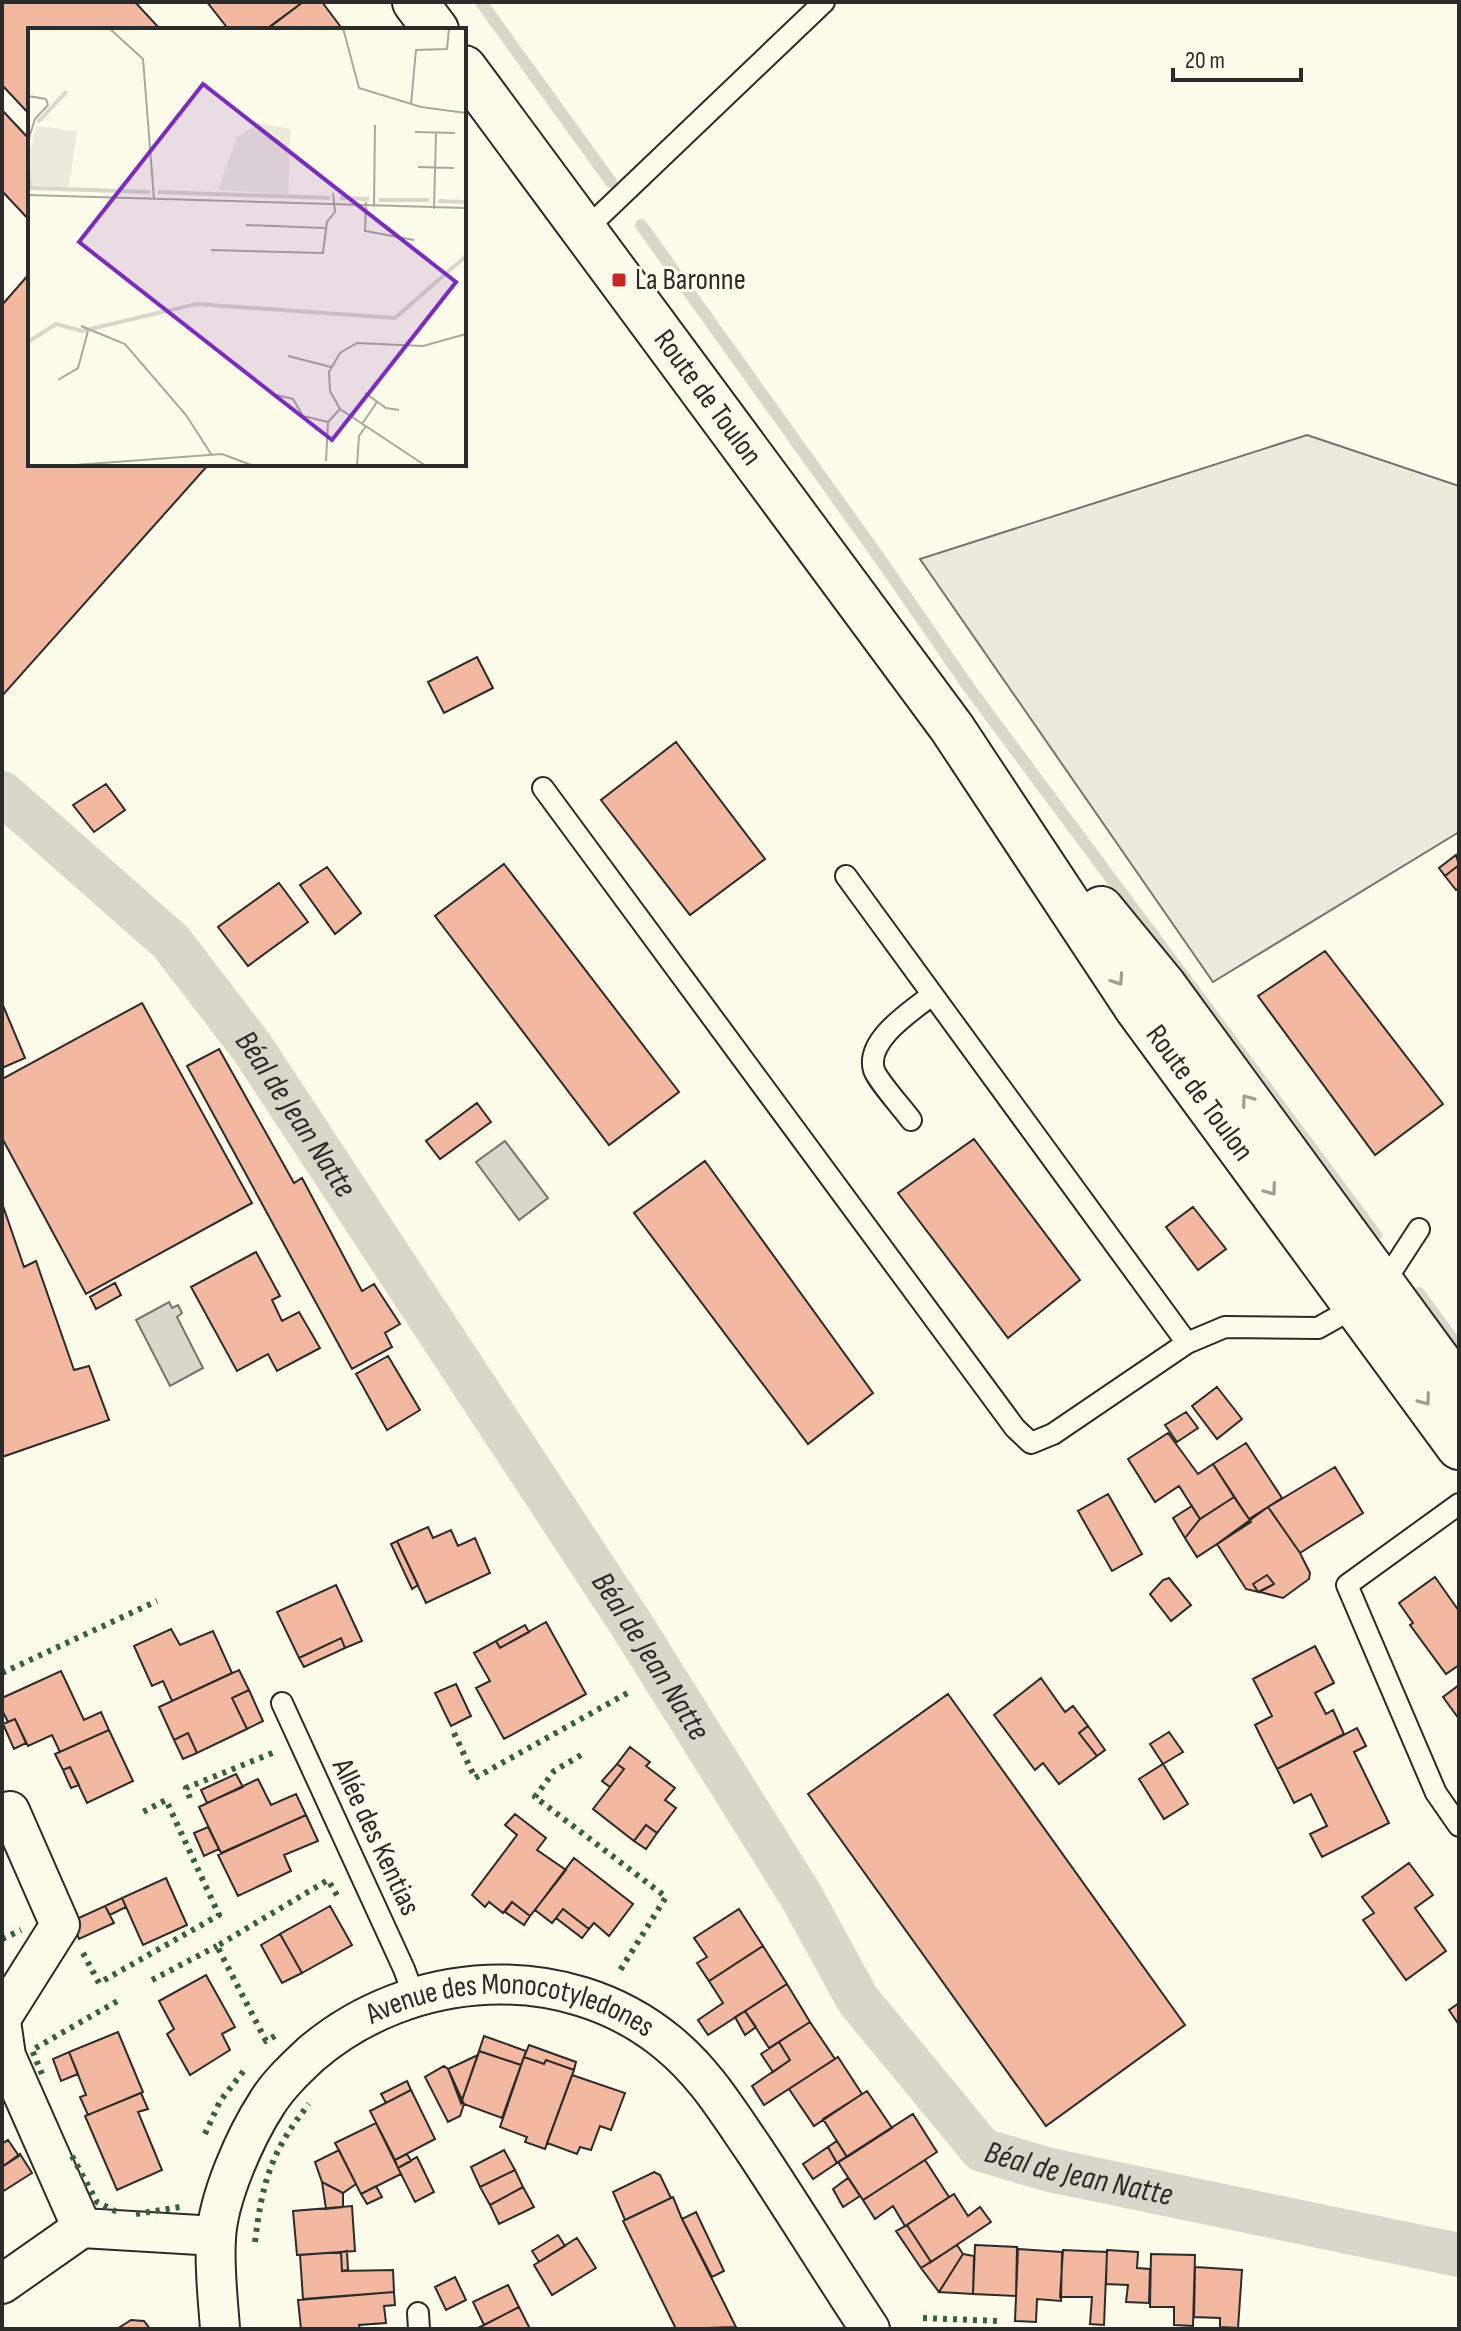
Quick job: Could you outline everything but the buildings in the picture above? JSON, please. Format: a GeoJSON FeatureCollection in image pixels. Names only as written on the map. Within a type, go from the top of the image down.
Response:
{"type":"FeatureCollection","features":[{"type":"Feature","properties":{"kind":"main road"},"geometry":{"type":"LineString","coordinates":[[415,2],[434,28]]}},
{"type":"Feature","properties":{"kind":"main road","name":"Route de Toulon"},"geometry":{"type":"LineString","coordinates":[[466,71],[952,728],[1164,986],[1369,1296],[1459,1447]]}},
{"type":"Feature","properties":{"kind":"main road","name":"Route de Toulon"},"geometry":{"type":"LineString","coordinates":[[1369,1296],[1459,1389]]}},
{"type":"Feature","properties":{"kind":"street"},"geometry":{"type":"LineString","coordinates":[[2,2017],[60,1925],[10,1811]]}},
{"type":"Feature","properties":{"kind":"street","name":"Avenue des Monocotyledones"},"geometry":{"type":"LineString","coordinates":[[220,2329],[216,2236],[229,2183],[246,2140],[268,2101],[285,2080],[331,2037],[375,2011],[414,1996],[450,1987],[489,1983],[532,1986],[579,1995],[626,2016],[667,2042],[704,2077],[870,2329]]}},
{"type":"Feature","properties":{"kind":"street"},"geometry":{"type":"LineString","coordinates":[[2,2028],[6,2056],[82,2228]]}},
{"type":"Feature","properties":{"kind":"street"},"geometry":{"type":"LineString","coordinates":[[2,2284],[82,2228],[216,2236]]}},
{"type":"Feature","properties":{"kind":"lane"},"geometry":{"type":"LineString","coordinates":[[584,231],[824,2]]}},
{"type":"Feature","properties":{"kind":"lane"},"geometry":{"type":"LineString","coordinates":[[543,788],[1005,1415],[1031,1443],[1053,1434],[1187,1343],[1225,1327],[1318,1328],[1369,1296],[1419,1229]]}},
{"type":"Feature","properties":{"kind":"lane"},"geometry":{"type":"LineString","coordinates":[[846,876],[1187,1343]]}},
{"type":"Feature","properties":{"kind":"lane"},"geometry":{"type":"LineString","coordinates":[[911,1120],[874,1070],[874,1051],[891,1027],[932,995]]}},
{"type":"Feature","properties":{"kind":"lane"},"geometry":{"type":"LineString","coordinates":[[1459,1504],[1347,1585],[1436,1793],[1459,1826]]}},
{"type":"Feature","properties":{"kind":"lane","name":"Allée des Kentias"},"geometry":{"type":"LineString","coordinates":[[282,1703],[414,1996]]}},
{"type":"Feature","properties":{"kind":"shaded area"},"geometry":{"type":"Polygon","coordinates":[[[1307,435],[1459,486],[1459,832],[1213,982],[920,559],[1307,435]]]}},
{"type":"Feature","properties":{"kind":"shaded area"},"geometry":{"type":"Polygon","coordinates":[[[505,1141],[548,1198],[519,1220],[476,1162],[505,1141]]]}},
{"type":"Feature","properties":{"kind":"shaded area"},"geometry":{"type":"Polygon","coordinates":[[[169,1302],[172,1308],[178,1305],[182,1313],[177,1317],[203,1368],[170,1386],[136,1320],[169,1302]]]}},
{"type":"Feature","properties":{"kind":"waterway"},"geometry":{"type":"LineString","coordinates":[[481,2],[611,182]]}},
{"type":"Feature","properties":{"kind":"waterway"},"geometry":{"type":"LineString","coordinates":[[641,225],[970,689],[1376,1235]]}},
{"type":"Feature","properties":{"kind":"waterway","name":"Béal de Jean Natte"},"geometry":{"type":"LineString","coordinates":[[2,793],[171,942],[253,1049],[631,1624],[801,1896],[858,2000],[982,2150],[1050,2170],[1459,2255]]}},
{"type":"Feature","properties":{"kind":"waterway"},"geometry":{"type":"LineString","coordinates":[[1419,1293],[1459,1348]]}},
{"type":"Feature","properties":{"kind":"hedge"},"geometry":{"type":"LineString","coordinates":[[2,1673],[157,1601]]}},
{"type":"Feature","properties":{"kind":"hedge"},"geometry":{"type":"LineString","coordinates":[[454,1733],[475,1778],[631,1691]]}},
{"type":"Feature","properties":{"kind":"hedge"},"geometry":{"type":"LineString","coordinates":[[190,1798],[186,1788],[275,1752]]}},
{"type":"Feature","properties":{"kind":"hedge"},"geometry":{"type":"LineString","coordinates":[[581,1755],[554,1771],[535,1797],[666,1897],[619,1972]]}},
{"type":"Feature","properties":{"kind":"hedge"},"geometry":{"type":"LineString","coordinates":[[83,1953],[99,1983],[219,1915],[166,1800],[141,1813]]}},
{"type":"Feature","properties":{"kind":"hedge"},"geometry":{"type":"LineString","coordinates":[[275,2036],[266,2041],[217,1946],[328,1880],[338,1897]]}},
{"type":"Feature","properties":{"kind":"hedge"},"geometry":{"type":"LineString","coordinates":[[2,1939],[21,1930]]}},
{"type":"Feature","properties":{"kind":"hedge"},"geometry":{"type":"LineString","coordinates":[[152,1980],[217,1946]]}},
{"type":"Feature","properties":{"kind":"hedge"},"geometry":{"type":"LineString","coordinates":[[42,2074],[32,2050],[121,1999]]}},
{"type":"Feature","properties":{"kind":"hedge"},"geometry":{"type":"LineString","coordinates":[[205,2134],[220,2101],[246,2068]]}},
{"type":"Feature","properties":{"kind":"hedge"},"geometry":{"type":"LineString","coordinates":[[255,2242],[270,2168],[286,2137],[309,2104]]}},
{"type":"Feature","properties":{"kind":"hedge"},"geometry":{"type":"LineString","coordinates":[[72,2156],[97,2202],[117,2212]]}},
{"type":"Feature","properties":{"kind":"hedge"},"geometry":{"type":"LineString","coordinates":[[136,2214],[180,2207]]}},
{"type":"Feature","properties":{"kind":"hedge"},"geometry":{"type":"LineString","coordinates":[[923,2318],[999,2321]]}},
{"type":"Feature","properties":{"kind":"place","name":"La Baronne"},"geometry":{"type":"Point","coordinates":[619,280]}}]}
